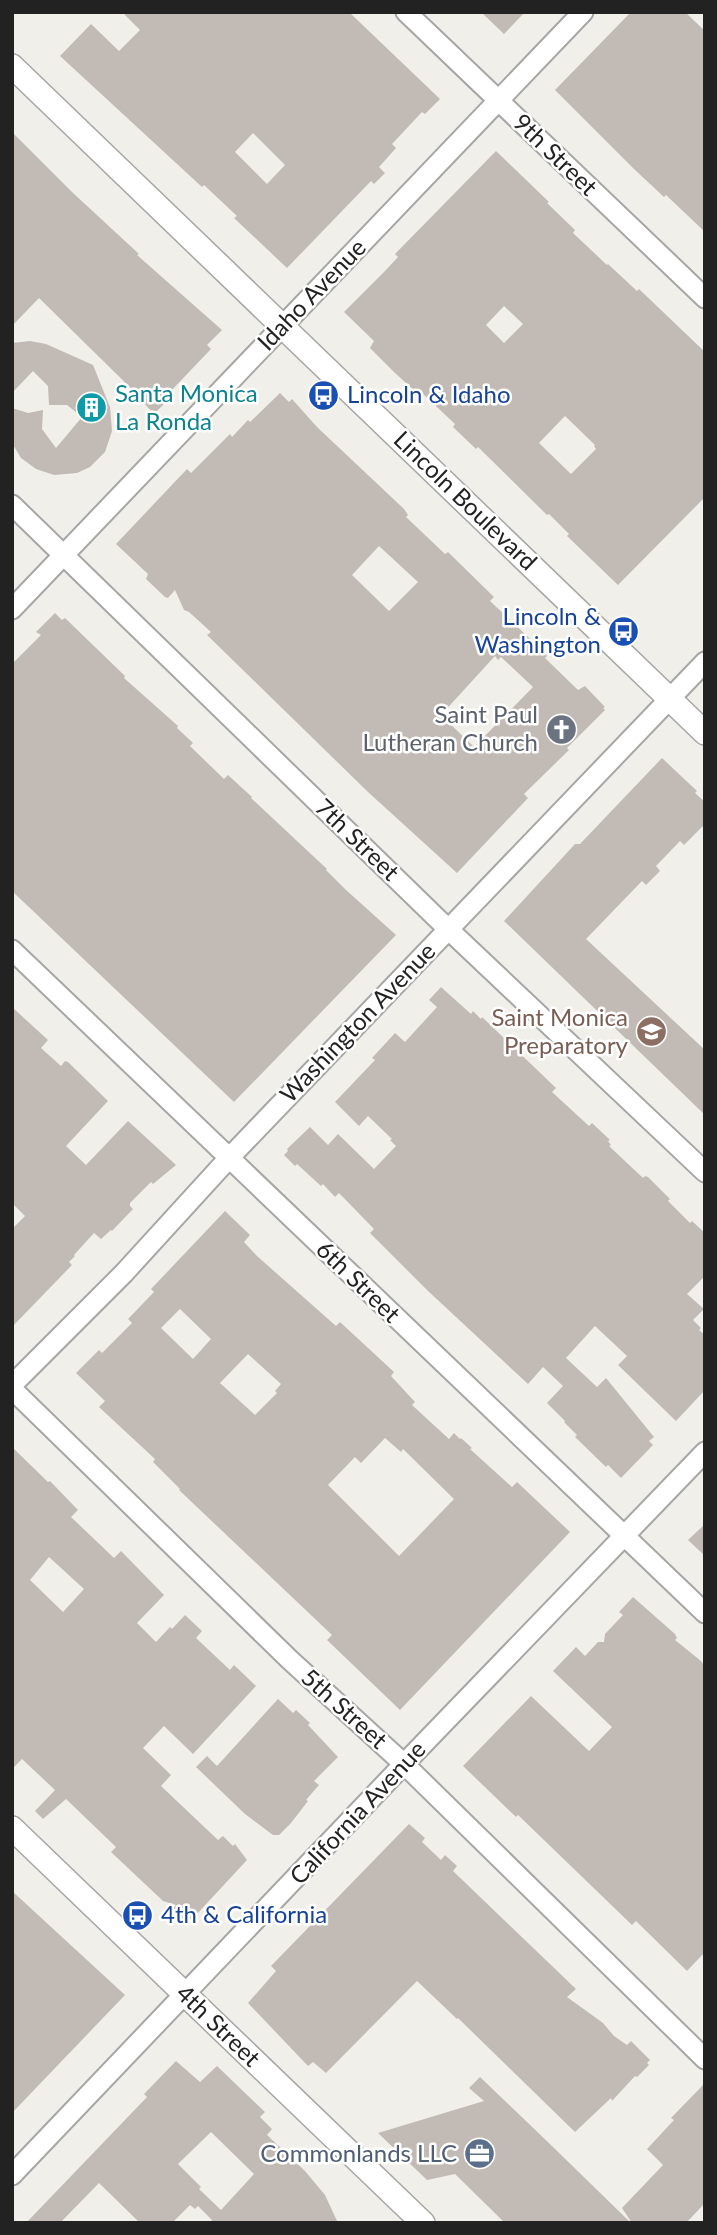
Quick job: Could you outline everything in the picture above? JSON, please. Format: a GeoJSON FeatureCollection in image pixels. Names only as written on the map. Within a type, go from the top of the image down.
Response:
{"type":"FeatureCollection","features":[{"type":"Feature","properties":{"kind":"street","name":"9th Street"},"geometry":{"type":"LineString","coordinates":[[406,12],[705,298]]}},
{"type":"Feature","properties":{"kind":"street","name":"Idaho Avenue"},"geometry":{"type":"LineString","coordinates":[[12,609],[583,12]]}},
{"type":"Feature","properties":{"kind":"street","name":"Lincoln Boulevard"},"geometry":{"type":"LineString","coordinates":[[12,66],[705,733]]}},
{"type":"Feature","properties":{"kind":"street","name":"7th Street"},"geometry":{"type":"LineString","coordinates":[[12,505],[448,929],[705,1172]]}},
{"type":"Feature","properties":{"kind":"street","name":"Washington Avenue"},"geometry":{"type":"LineString","coordinates":[[12,1387],[124,1273],[229,1158],[705,662]]}},
{"type":"Feature","properties":{"kind":"street","name":"6th Street"},"geometry":{"type":"LineString","coordinates":[[12,950],[705,1613]]}},
{"type":"Feature","properties":{"kind":"street","name":"5th Street"},"geometry":{"type":"LineString","coordinates":[[12,1387],[290,1660],[404,1764],[705,2060]]}},
{"type":"Feature","properties":{"kind":"street","name":"California Avenue"},"geometry":{"type":"LineString","coordinates":[[12,2175],[705,1452]]}},
{"type":"Feature","properties":{"kind":"street","name":"4th Street"},"geometry":{"type":"LineString","coordinates":[[12,1828],[423,2223]]}},
{"type":"Feature","properties":{"kind":"building"},"geometry":{"type":"Polygon","coordinates":[[[122,12],[349,12],[440,99],[425,114],[422,112],[392,144],[396,148],[379,167],[385,173],[374,184],[371,181],[287,268],[234,218],[237,216],[204,185],[202,187],[60,56],[91,24],[119,51],[140,30],[122,12]],[[253,133],[235,152],[267,184],[285,165],[253,133]]]}},
{"type":"Feature","properties":{"kind":"building"},"geometry":{"type":"Polygon","coordinates":[[[481,12],[525,12],[504,34],[481,12]]]}},
{"type":"Feature","properties":{"kind":"building"},"geometry":{"type":"Polygon","coordinates":[[[631,12],[685,12],[705,31],[705,232],[634,169],[555,90],[631,12]]]}},
{"type":"Feature","properties":{"kind":"building"},"geometry":{"type":"Polygon","coordinates":[[[12,132],[139,254],[137,255],[222,330],[207,345],[211,349],[170,392],[170,398],[154,414],[39,298],[12,326],[12,132]]]}},
{"type":"Feature","properties":{"kind":"building"},"geometry":{"type":"Polygon","coordinates":[[[496,151],[549,202],[547,203],[575,230],[573,233],[637,291],[639,289],[705,352],[705,497],[618,585],[567,536],[569,534],[549,514],[453,427],[455,424],[422,393],[419,395],[394,372],[370,348],[374,341],[344,312],[398,257],[395,254],[496,151]],[[504,306],[486,325],[504,343],[523,324],[504,306]],[[565,416],[539,443],[571,474],[596,449],[565,416]]]}},
{"type":"Feature","properties":{"kind":"building","name":"Santa Monica La Ronda"},"geometry":{"type":"Polygon","coordinates":[[[30,341],[46,344],[93,365],[110,407],[112,431],[105,452],[90,467],[77,473],[54,475],[36,469],[21,458],[12,443],[12,408],[28,413],[43,410],[42,429],[56,448],[82,417],[67,405],[49,405],[48,386],[33,371],[12,393],[12,343],[30,341]]]}},
{"type":"Feature","properties":{"kind":"building"},"geometry":{"type":"Polygon","coordinates":[[[280,393],[289,402],[292,399],[317,427],[404,509],[408,515],[406,517],[445,554],[448,552],[494,597],[490,601],[540,648],[547,656],[545,658],[578,690],[585,686],[605,707],[567,748],[569,750],[524,794],[528,798],[457,873],[368,792],[207,635],[211,632],[184,610],[175,590],[168,598],[165,597],[146,579],[148,574],[116,544],[187,469],[191,473],[230,434],[232,437],[248,420],[250,422],[280,393]],[[379,546],[352,575],[389,611],[418,582],[379,546]],[[495,656],[441,715],[474,747],[533,687],[501,657],[498,660],[495,656]]]}},
{"type":"Feature","properties":{"kind":"building"},"geometry":{"type":"Polygon","coordinates":[[[55,613],[62,620],[65,618],[125,676],[124,678],[178,726],[193,743],[190,746],[224,779],[228,775],[396,935],[234,1102],[12,891],[12,664],[41,635],[36,632],[55,613]]]}},
{"type":"Feature","properties":{"kind":"building"},"geometry":{"type":"Polygon","coordinates":[[[662,758],[705,802],[705,824],[684,845],[680,841],[656,866],[660,871],[646,885],[642,881],[586,939],[705,1050],[705,1115],[504,921],[575,844],[580,844],[662,758]]]}},
{"type":"Feature","properties":{"kind":"building"},"geometry":{"type":"Polygon","coordinates":[[[441,987],[471,1014],[473,1011],[481,1019],[482,1017],[556,1088],[552,1092],[589,1126],[592,1123],[610,1140],[609,1146],[643,1178],[648,1177],[690,1223],[692,1221],[705,1233],[705,1276],[687,1294],[704,1309],[693,1320],[705,1335],[705,1390],[676,1421],[618,1365],[627,1356],[595,1326],[566,1358],[597,1387],[606,1378],[654,1437],[649,1441],[653,1445],[621,1478],[575,1437],[577,1435],[547,1403],[563,1386],[543,1367],[528,1384],[370,1233],[374,1229],[339,1193],[335,1197],[323,1184],[321,1186],[284,1155],[310,1127],[328,1145],[338,1134],[374,1169],[396,1146],[368,1116],[359,1126],[335,1102],[375,1060],[372,1058],[395,1033],[405,1042],[437,1007],[429,1000],[441,987]]]}},
{"type":"Feature","properties":{"kind":"building"},"geometry":{"type":"Polygon","coordinates":[[[12,1007],[48,1040],[41,1048],[61,1066],[65,1061],[68,1062],[108,1101],[66,1146],[86,1165],[128,1121],[176,1165],[153,1184],[151,1182],[130,1203],[133,1209],[112,1231],[101,1239],[94,1233],[69,1262],[72,1265],[12,1327],[12,1229],[25,1216],[12,1203],[12,1007]]]}},
{"type":"Feature","properties":{"kind":"building"},"geometry":{"type":"Polygon","coordinates":[[[225,1211],[250,1235],[244,1242],[257,1256],[336,1326],[340,1322],[394,1372],[391,1376],[415,1402],[412,1405],[449,1439],[454,1433],[461,1438],[512,1487],[517,1482],[570,1532],[400,1710],[327,1640],[332,1635],[179,1490],[153,1462],[155,1459],[99,1407],[105,1401],[76,1373],[99,1350],[102,1353],[132,1323],[128,1319],[154,1292],[151,1289],[225,1211]],[[180,1309],[161,1328],[193,1359],[211,1339],[180,1309]],[[248,1354],[220,1383],[255,1415],[277,1393],[275,1391],[281,1384],[248,1354]],[[385,1438],[361,1463],[355,1457],[328,1485],[399,1556],[454,1499],[403,1449],[401,1452],[385,1438]]]}},
{"type":"Feature","properties":{"kind":"building"},"geometry":{"type":"Polygon","coordinates":[[[12,1447],[78,1510],[71,1517],[114,1558],[121,1551],[164,1595],[137,1623],[156,1642],[185,1615],[202,1631],[196,1638],[230,1670],[234,1665],[256,1686],[193,1754],[164,1726],[143,1748],[171,1775],[161,1786],[218,1840],[223,1836],[233,1846],[235,1844],[247,1860],[196,1915],[182,1924],[177,1916],[168,1912],[176,1905],[163,1901],[111,1852],[116,1847],[66,1799],[43,1819],[35,1811],[55,1790],[22,1759],[12,1769],[12,1447]],[[49,1557],[30,1580],[63,1612],[84,1589],[49,1557]]]}},
{"type":"Feature","properties":{"kind":"building"},"geometry":{"type":"Polygon","coordinates":[[[705,1524],[705,1556],[688,1540],[705,1524]]]}},
{"type":"Feature","properties":{"kind":"building"},"geometry":{"type":"Polygon","coordinates":[[[633,1597],[675,1634],[675,1640],[705,1667],[705,1952],[687,1971],[636,1921],[632,1925],[463,1766],[531,1696],[589,1751],[612,1727],[553,1671],[576,1647],[585,1656],[598,1642],[604,1642],[605,1634],[623,1615],[619,1612],[633,1597]]]}},
{"type":"Feature","properties":{"kind":"building"},"geometry":{"type":"Polygon","coordinates":[[[278,1699],[293,1713],[296,1710],[310,1723],[308,1725],[338,1757],[314,1781],[319,1785],[291,1823],[279,1835],[273,1835],[245,1814],[196,1767],[207,1756],[217,1766],[278,1699]]]}},
{"type":"Feature","properties":{"kind":"building"},"geometry":{"type":"Polygon","coordinates":[[[409,1824],[425,1838],[422,1842],[441,1860],[445,1855],[457,1866],[453,1871],[576,1989],[567,1997],[603,2023],[614,2036],[627,2045],[631,2041],[650,2060],[647,2063],[649,2065],[612,2101],[611,2098],[575,2132],[417,1981],[326,2073],[313,2062],[308,2066],[248,2003],[276,1971],[271,1966],[409,1824]]]}},
{"type":"Feature","properties":{"kind":"building"},"geometry":{"type":"Polygon","coordinates":[[[12,1891],[125,1995],[12,2113],[12,1891]]]}},
{"type":"Feature","properties":{"kind":"building"},"geometry":{"type":"Polygon","coordinates":[[[176,2061],[200,2082],[217,2066],[265,2112],[260,2117],[272,2129],[267,2135],[305,2171],[325,2195],[338,2223],[209,2223],[212,2220],[198,2206],[195,2209],[190,2205],[172,2223],[140,2223],[99,2183],[60,2223],[26,2223],[147,2097],[144,2094],[176,2061]],[[211,2132],[178,2164],[221,2210],[254,2174],[211,2132]]]}},
{"type":"Feature","properties":{"kind":"building","name":"Commonlands LLC"},"geometry":{"type":"Polygon","coordinates":[[[480,2077],[631,2223],[505,2223],[455,2174],[427,2180],[378,2133],[484,2101],[469,2088],[480,2077]]]}},
{"type":"Feature","properties":{"kind":"building"},"geometry":{"type":"Polygon","coordinates":[[[705,2083],[705,2203],[686,2223],[632,2223],[622,2208],[663,2165],[647,2149],[674,2120],[671,2118],[705,2083]]]}},
{"type":"Feature","properties":{"kind":"place","name":"Lincoln & Idaho"},"geometry":{"type":"Point","coordinates":[324,395]}},
{"type":"Feature","properties":{"kind":"place","name":"Santa Monica La Ronda"},"geometry":{"type":"Point","coordinates":[92,408]}},
{"type":"Feature","properties":{"kind":"place","name":"Lincoln & Washington"},"geometry":{"type":"Point","coordinates":[624,631]}},
{"type":"Feature","properties":{"kind":"place","name":"Saint Paul Lutheran Church"},"geometry":{"type":"Point","coordinates":[561,729]}},
{"type":"Feature","properties":{"kind":"place","name":"Saint Monica Preparatory"},"geometry":{"type":"Point","coordinates":[651,1032]}},
{"type":"Feature","properties":{"kind":"place","name":"4th & California"},"geometry":{"type":"Point","coordinates":[138,1915]}},
{"type":"Feature","properties":{"kind":"place","name":"Commonlands LLC"},"geometry":{"type":"Point","coordinates":[480,2154]}}]}
